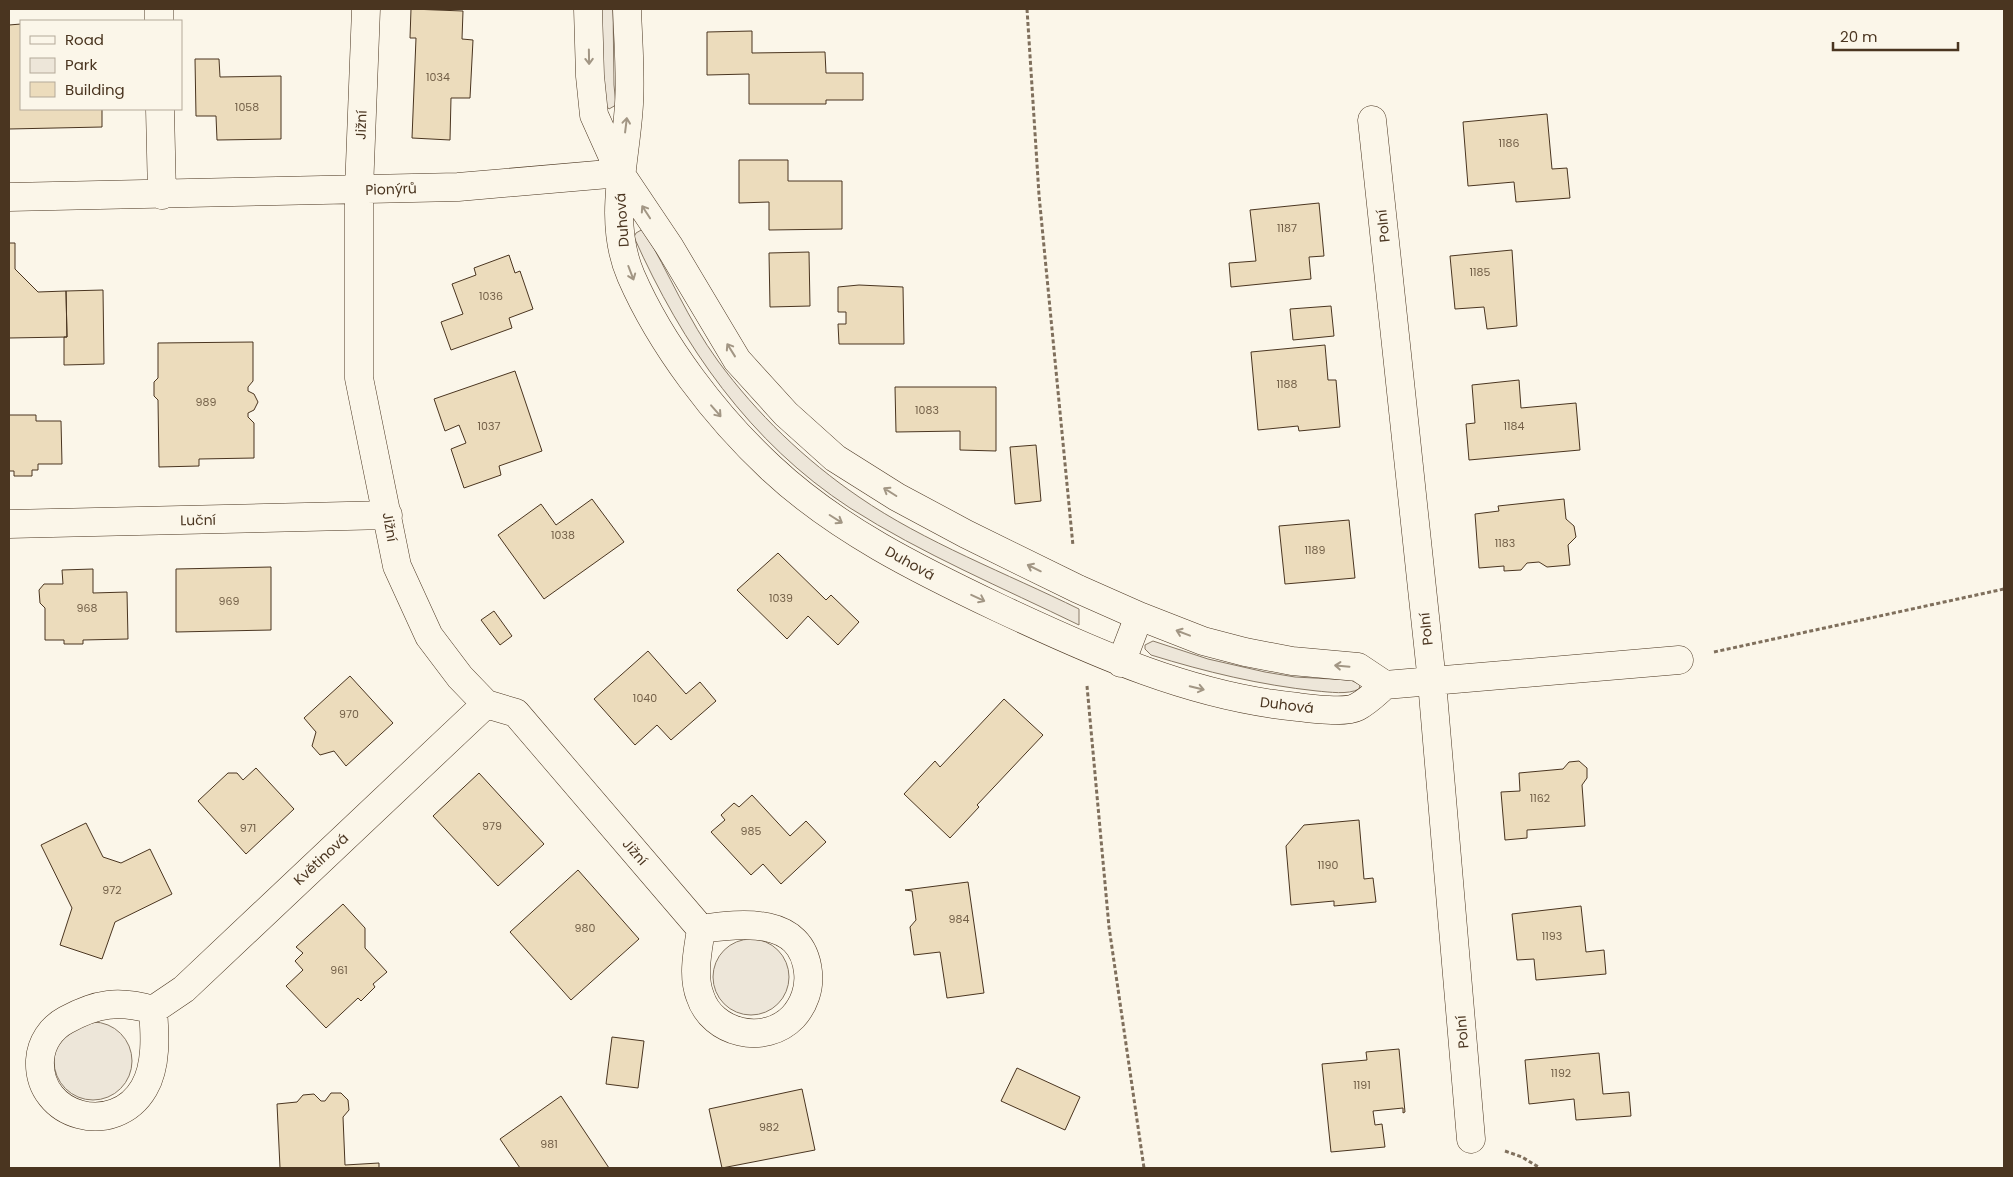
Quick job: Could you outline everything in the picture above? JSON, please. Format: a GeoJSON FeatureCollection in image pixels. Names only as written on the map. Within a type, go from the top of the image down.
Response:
{"type":"FeatureCollection","features":[{"type":"Feature","properties":{"kind":"street","name":"Jižní"},"geometry":{"type":"LineString","coordinates":[[366,9],[359,190],[359,378],[397,566],[429,636],[460,677],[486,704],[516,713],[701,929]]}},
{"type":"Feature","properties":{"kind":"street","name":"Duhová"},"geometry":{"type":"LineString","coordinates":[[588,9],[590,76],[594,115],[620,173],[668,246],[737,360],[786,414],[835,458],[897,497],[1017,560],[1138,616],[1204,641],[1245,652],[1292,661],[1358,667],[1385,685],[1356,708],[1318,709],[1267,704],[1193,687],[1121,663],[939,579],[819,508],[772,469],[737,435],[710,404],[681,362],[630,274],[621,239],[620,173],[629,105],[627,9]]}},
{"type":"Feature","properties":{"kind":"street"},"geometry":{"type":"LineString","coordinates":[[160,110],[162,195]]}},
{"type":"Feature","properties":{"kind":"street","name":"Polní"},"geometry":{"type":"LineString","coordinates":[[1372,120],[1432,682],[1472,1139]]}},
{"type":"Feature","properties":{"kind":"street","name":"Pionýrů"},"geometry":{"type":"LineString","coordinates":[[9,197],[458,187],[620,173]]}},
{"type":"Feature","properties":{"kind":"street","name":"Luční"},"geometry":{"type":"LineString","coordinates":[[9,524],[388,515]]}},
{"type":"Feature","properties":{"kind":"street"},"geometry":{"type":"LineString","coordinates":[[1121,663],[1138,616]]}},
{"type":"Feature","properties":{"kind":"street"},"geometry":{"type":"LineString","coordinates":[[1385,685],[1680,660]]}},
{"type":"Feature","properties":{"kind":"street","name":"Květinová"},"geometry":{"type":"LineString","coordinates":[[153,1010],[184,989],[486,704]]}},
{"type":"Feature","properties":{"kind":"street"},"geometry":{"type":"LineString","coordinates":[[736,924],[757,924],[779,930],[797,943],[807,962],[809,982],[803,1003],[792,1018],[776,1028],[756,1033],[740,1032],[722,1026],[711,1016],[700,997],[696,961],[701,929],[736,924]]}},
{"type":"Feature","properties":{"kind":"street"},"geometry":{"type":"LineString","coordinates":[[110,1003],[130,1003],[153,1010],[155,1032],[150,1071],[144,1089],[131,1103],[117,1113],[101,1118],[79,1116],[65,1108],[52,1097],[40,1068],[41,1052],[46,1038],[58,1025],[90,1009],[110,1003]]}},
{"type":"Feature","properties":{"kind":"path"},"geometry":{"type":"LineString","coordinates":[[1027,9],[1039,195],[1078,589]]}},
{"type":"Feature","properties":{"kind":"path"},"geometry":{"type":"LineString","coordinates":[[1680,660],[2004,589]]}},
{"type":"Feature","properties":{"kind":"path"},"geometry":{"type":"LineString","coordinates":[[1086,648],[1085,671],[1109,927],[1144,1168]]}},
{"type":"Feature","properties":{"kind":"green space"},"geometry":{"type":"Polygon","coordinates":[[[601,9],[613,9],[616,105],[609,109],[603,102],[601,9]]]}},
{"type":"Feature","properties":{"kind":"green space"},"geometry":{"type":"Polygon","coordinates":[[[643,229],[697,329],[718,361],[766,418],[801,452],[859,497],[911,529],[1079,609],[1079,625],[963,570],[877,525],[814,482],[781,453],[750,422],[722,389],[674,316],[634,237],[636,233],[643,229]]]}},
{"type":"Feature","properties":{"kind":"green space"},"geometry":{"type":"Polygon","coordinates":[[[1153,641],[1208,659],[1265,672],[1295,677],[1351,680],[1360,685],[1359,689],[1355,691],[1344,693],[1275,685],[1233,677],[1151,655],[1145,649],[1145,645],[1153,641]]]}},
{"type":"Feature","properties":{"kind":"green space"},"geometry":{"type":"Polygon","coordinates":[[[759,939],[772,945],[783,956],[789,969],[787,992],[772,1009],[759,1015],[743,1015],[730,1009],[715,992],[713,969],[719,956],[736,941],[759,939]]]}},
{"type":"Feature","properties":{"kind":"green space"},"geometry":{"type":"Polygon","coordinates":[[[93,1022],[108,1025],[125,1039],[129,1046],[132,1061],[129,1076],[115,1093],[108,1097],[93,1100],[78,1097],[61,1083],[57,1076],[54,1061],[57,1046],[71,1029],[78,1025],[93,1022]]]}},
{"type":"Feature","properties":{"kind":"building"},"geometry":{"type":"Polygon","coordinates":[[[411,9],[463,11],[462,39],[473,40],[470,98],[451,98],[450,140],[412,138],[416,38],[410,38],[411,9]]]}},
{"type":"Feature","properties":{"kind":"building"},"geometry":{"type":"Polygon","coordinates":[[[20,24],[20,110],[102,110],[102,127],[9,129],[9,25],[20,24]]]}},
{"type":"Feature","properties":{"kind":"building"},"geometry":{"type":"Polygon","coordinates":[[[752,31],[752,53],[825,52],[826,73],[863,73],[863,100],[826,100],[826,104],[749,104],[749,74],[707,75],[707,32],[752,31]]]}},
{"type":"Feature","properties":{"kind":"building"},"geometry":{"type":"Polygon","coordinates":[[[195,59],[219,59],[220,77],[281,76],[281,139],[217,140],[216,116],[196,116],[195,59]]]}},
{"type":"Feature","properties":{"kind":"building"},"geometry":{"type":"Polygon","coordinates":[[[1547,114],[1552,169],[1567,168],[1570,198],[1516,202],[1514,182],[1468,186],[1463,122],[1547,114]]]}},
{"type":"Feature","properties":{"kind":"building"},"geometry":{"type":"Polygon","coordinates":[[[739,160],[788,160],[788,181],[842,181],[842,229],[769,230],[769,202],[739,203],[739,160]]]}},
{"type":"Feature","properties":{"kind":"building"},"geometry":{"type":"Polygon","coordinates":[[[1319,203],[1324,256],[1309,257],[1311,279],[1231,287],[1229,263],[1256,261],[1250,210],[1319,203]]]}},
{"type":"Feature","properties":{"kind":"building"},"geometry":{"type":"Polygon","coordinates":[[[9,243],[15,243],[15,269],[38,292],[66,291],[67,337],[9,338],[9,243]]]}},
{"type":"Feature","properties":{"kind":"building"},"geometry":{"type":"Polygon","coordinates":[[[1512,250],[1517,326],[1487,329],[1484,307],[1455,309],[1450,256],[1512,250]]]}},
{"type":"Feature","properties":{"kind":"building"},"geometry":{"type":"Polygon","coordinates":[[[809,252],[810,306],[770,307],[769,253],[809,252]]]}},
{"type":"Feature","properties":{"kind":"building"},"geometry":{"type":"Polygon","coordinates":[[[509,255],[515,273],[520,271],[533,309],[509,318],[512,328],[451,350],[441,322],[463,314],[452,284],[476,275],[474,268],[509,255]]]}},
{"type":"Feature","properties":{"kind":"building"},"geometry":{"type":"Polygon","coordinates":[[[859,285],[903,287],[904,344],[839,344],[838,324],[846,324],[846,312],[838,312],[838,287],[859,285]]]}},
{"type":"Feature","properties":{"kind":"building"},"geometry":{"type":"Polygon","coordinates":[[[103,290],[104,364],[64,365],[64,337],[67,337],[66,291],[103,290]]]}},
{"type":"Feature","properties":{"kind":"building"},"geometry":{"type":"Polygon","coordinates":[[[1331,306],[1334,336],[1293,340],[1290,309],[1331,306]]]}},
{"type":"Feature","properties":{"kind":"building"},"geometry":{"type":"Polygon","coordinates":[[[253,342],[253,381],[248,387],[248,391],[254,394],[258,402],[254,410],[248,413],[248,417],[254,423],[254,458],[199,459],[199,466],[159,467],[158,400],[154,396],[154,382],[158,378],[158,343],[253,342]]]}},
{"type":"Feature","properties":{"kind":"building"},"geometry":{"type":"Polygon","coordinates":[[[1325,345],[1328,380],[1336,380],[1340,427],[1299,431],[1298,426],[1258,430],[1251,352],[1325,345]]]}},
{"type":"Feature","properties":{"kind":"building"},"geometry":{"type":"Polygon","coordinates":[[[515,371],[542,451],[499,466],[501,475],[464,488],[451,449],[466,443],[459,425],[445,431],[434,399],[515,371]]]}},
{"type":"Feature","properties":{"kind":"building"},"geometry":{"type":"Polygon","coordinates":[[[1519,380],[1521,408],[1576,403],[1580,450],[1469,460],[1466,424],[1475,423],[1472,385],[1519,380]]]}},
{"type":"Feature","properties":{"kind":"building"},"geometry":{"type":"Polygon","coordinates":[[[895,387],[996,387],[996,451],[960,450],[960,431],[896,432],[895,387]]]}},
{"type":"Feature","properties":{"kind":"building"},"geometry":{"type":"Polygon","coordinates":[[[9,415],[36,415],[36,421],[61,421],[62,464],[38,464],[38,470],[32,470],[32,476],[14,476],[14,471],[9,471],[9,415]]]}},
{"type":"Feature","properties":{"kind":"building"},"geometry":{"type":"Polygon","coordinates":[[[1036,445],[1041,501],[1015,504],[1010,447],[1036,445]]]}},
{"type":"Feature","properties":{"kind":"building"},"geometry":{"type":"Polygon","coordinates":[[[592,499],[624,542],[544,599],[498,535],[541,504],[556,525],[592,499]]]}},
{"type":"Feature","properties":{"kind":"building"},"geometry":{"type":"Polygon","coordinates":[[[1564,499],[1566,519],[1574,526],[1576,537],[1568,545],[1570,565],[1547,567],[1539,562],[1527,563],[1521,570],[1504,571],[1504,566],[1479,568],[1475,514],[1499,511],[1498,506],[1564,499]]]}},
{"type":"Feature","properties":{"kind":"building"},"geometry":{"type":"Polygon","coordinates":[[[1349,520],[1355,578],[1285,584],[1279,526],[1349,520]]]}},
{"type":"Feature","properties":{"kind":"building"},"geometry":{"type":"Polygon","coordinates":[[[778,553],[826,600],[831,595],[859,622],[838,645],[808,616],[787,639],[737,590],[778,553]]]}},
{"type":"Feature","properties":{"kind":"building"},"geometry":{"type":"Polygon","coordinates":[[[271,567],[271,630],[176,632],[176,569],[271,567]]]}},
{"type":"Feature","properties":{"kind":"building"},"geometry":{"type":"Polygon","coordinates":[[[93,569],[93,593],[127,592],[128,639],[83,640],[83,644],[64,644],[64,640],[45,640],[45,608],[40,603],[39,590],[44,584],[63,584],[62,570],[93,569]]]}},
{"type":"Feature","properties":{"kind":"building"},"geometry":{"type":"Polygon","coordinates":[[[494,611],[512,636],[500,645],[481,620],[494,611]]]}},
{"type":"Feature","properties":{"kind":"building"},"geometry":{"type":"Polygon","coordinates":[[[648,651],[686,694],[700,682],[716,701],[671,740],[657,725],[635,745],[594,699],[648,651]]]}},
{"type":"Feature","properties":{"kind":"building"},"geometry":{"type":"Polygon","coordinates":[[[350,676],[393,723],[346,766],[334,751],[320,755],[312,746],[316,732],[304,718],[350,676]]]}},
{"type":"Feature","properties":{"kind":"building"},"geometry":{"type":"Polygon","coordinates":[[[1004,699],[1043,735],[977,805],[979,807],[950,838],[904,794],[935,761],[940,767],[1004,699]]]}},
{"type":"Feature","properties":{"kind":"building"},"geometry":{"type":"Polygon","coordinates":[[[1579,761],[1587,768],[1587,778],[1582,785],[1585,826],[1527,830],[1527,838],[1505,840],[1501,792],[1520,791],[1519,773],[1563,769],[1569,762],[1579,761]]]}},
{"type":"Feature","properties":{"kind":"building"},"geometry":{"type":"Polygon","coordinates":[[[256,768],[294,809],[246,854],[198,801],[228,773],[237,773],[243,780],[256,768]]]}},
{"type":"Feature","properties":{"kind":"building"},"geometry":{"type":"Polygon","coordinates":[[[479,773],[544,844],[498,886],[433,816],[479,773]]]}},
{"type":"Feature","properties":{"kind":"building"},"geometry":{"type":"Polygon","coordinates":[[[752,795],[790,836],[806,821],[826,842],[781,884],[763,864],[751,875],[711,832],[725,820],[721,815],[734,803],[739,807],[752,795]]]}},
{"type":"Feature","properties":{"kind":"building"},"geometry":{"type":"Polygon","coordinates":[[[1359,820],[1364,879],[1373,878],[1376,902],[1334,906],[1334,901],[1291,905],[1286,846],[1304,825],[1359,820]]]}},
{"type":"Feature","properties":{"kind":"building"},"geometry":{"type":"Polygon","coordinates":[[[86,823],[103,857],[121,863],[150,849],[172,894],[115,922],[102,959],[60,945],[72,908],[41,845],[86,823]]]}},
{"type":"Feature","properties":{"kind":"building"},"geometry":{"type":"Polygon","coordinates":[[[578,870],[639,939],[571,1000],[510,932],[578,870]]]}},
{"type":"Feature","properties":{"kind":"building"},"geometry":{"type":"Polygon","coordinates":[[[968,882],[984,993],[947,998],[940,952],[914,955],[910,927],[916,920],[912,891],[905,890],[968,882]]]}},
{"type":"Feature","properties":{"kind":"building"},"geometry":{"type":"Polygon","coordinates":[[[343,904],[365,928],[365,948],[387,972],[373,984],[375,987],[361,1001],[358,998],[326,1028],[286,986],[303,970],[295,961],[303,953],[296,947],[343,904]]]}},
{"type":"Feature","properties":{"kind":"building"},"geometry":{"type":"Polygon","coordinates":[[[1581,906],[1586,952],[1604,950],[1606,974],[1536,980],[1534,959],[1517,960],[1512,914],[1581,906]]]}},
{"type":"Feature","properties":{"kind":"building"},"geometry":{"type":"Polygon","coordinates":[[[612,1037],[644,1041],[638,1088],[606,1084],[612,1037]]]}},
{"type":"Feature","properties":{"kind":"building"},"geometry":{"type":"Polygon","coordinates":[[[1399,1049],[1405,1112],[1403,1113],[1403,1108],[1373,1111],[1375,1125],[1382,1124],[1385,1147],[1331,1152],[1322,1064],[1367,1060],[1366,1052],[1399,1049]]]}},
{"type":"Feature","properties":{"kind":"building"},"geometry":{"type":"Polygon","coordinates":[[[1599,1053],[1603,1094],[1629,1092],[1631,1116],[1576,1120],[1574,1099],[1529,1104],[1525,1060],[1599,1053]]]}},
{"type":"Feature","properties":{"kind":"building"},"geometry":{"type":"Polygon","coordinates":[[[1017,1068],[1080,1097],[1065,1130],[1001,1101],[1017,1068]]]}},
{"type":"Feature","properties":{"kind":"building"},"geometry":{"type":"Polygon","coordinates":[[[802,1089],[815,1150],[722,1168],[709,1109],[802,1089]]]}},
{"type":"Feature","properties":{"kind":"building"},"geometry":{"type":"Polygon","coordinates":[[[331,1093],[341,1093],[348,1100],[349,1110],[343,1117],[345,1165],[379,1163],[379,1168],[280,1168],[277,1104],[297,1102],[303,1095],[314,1094],[321,1101],[325,1101],[331,1093]]]}},
{"type":"Feature","properties":{"kind":"building"},"geometry":{"type":"Polygon","coordinates":[[[561,1096],[609,1168],[520,1168],[500,1139],[561,1096]]]}}]}
